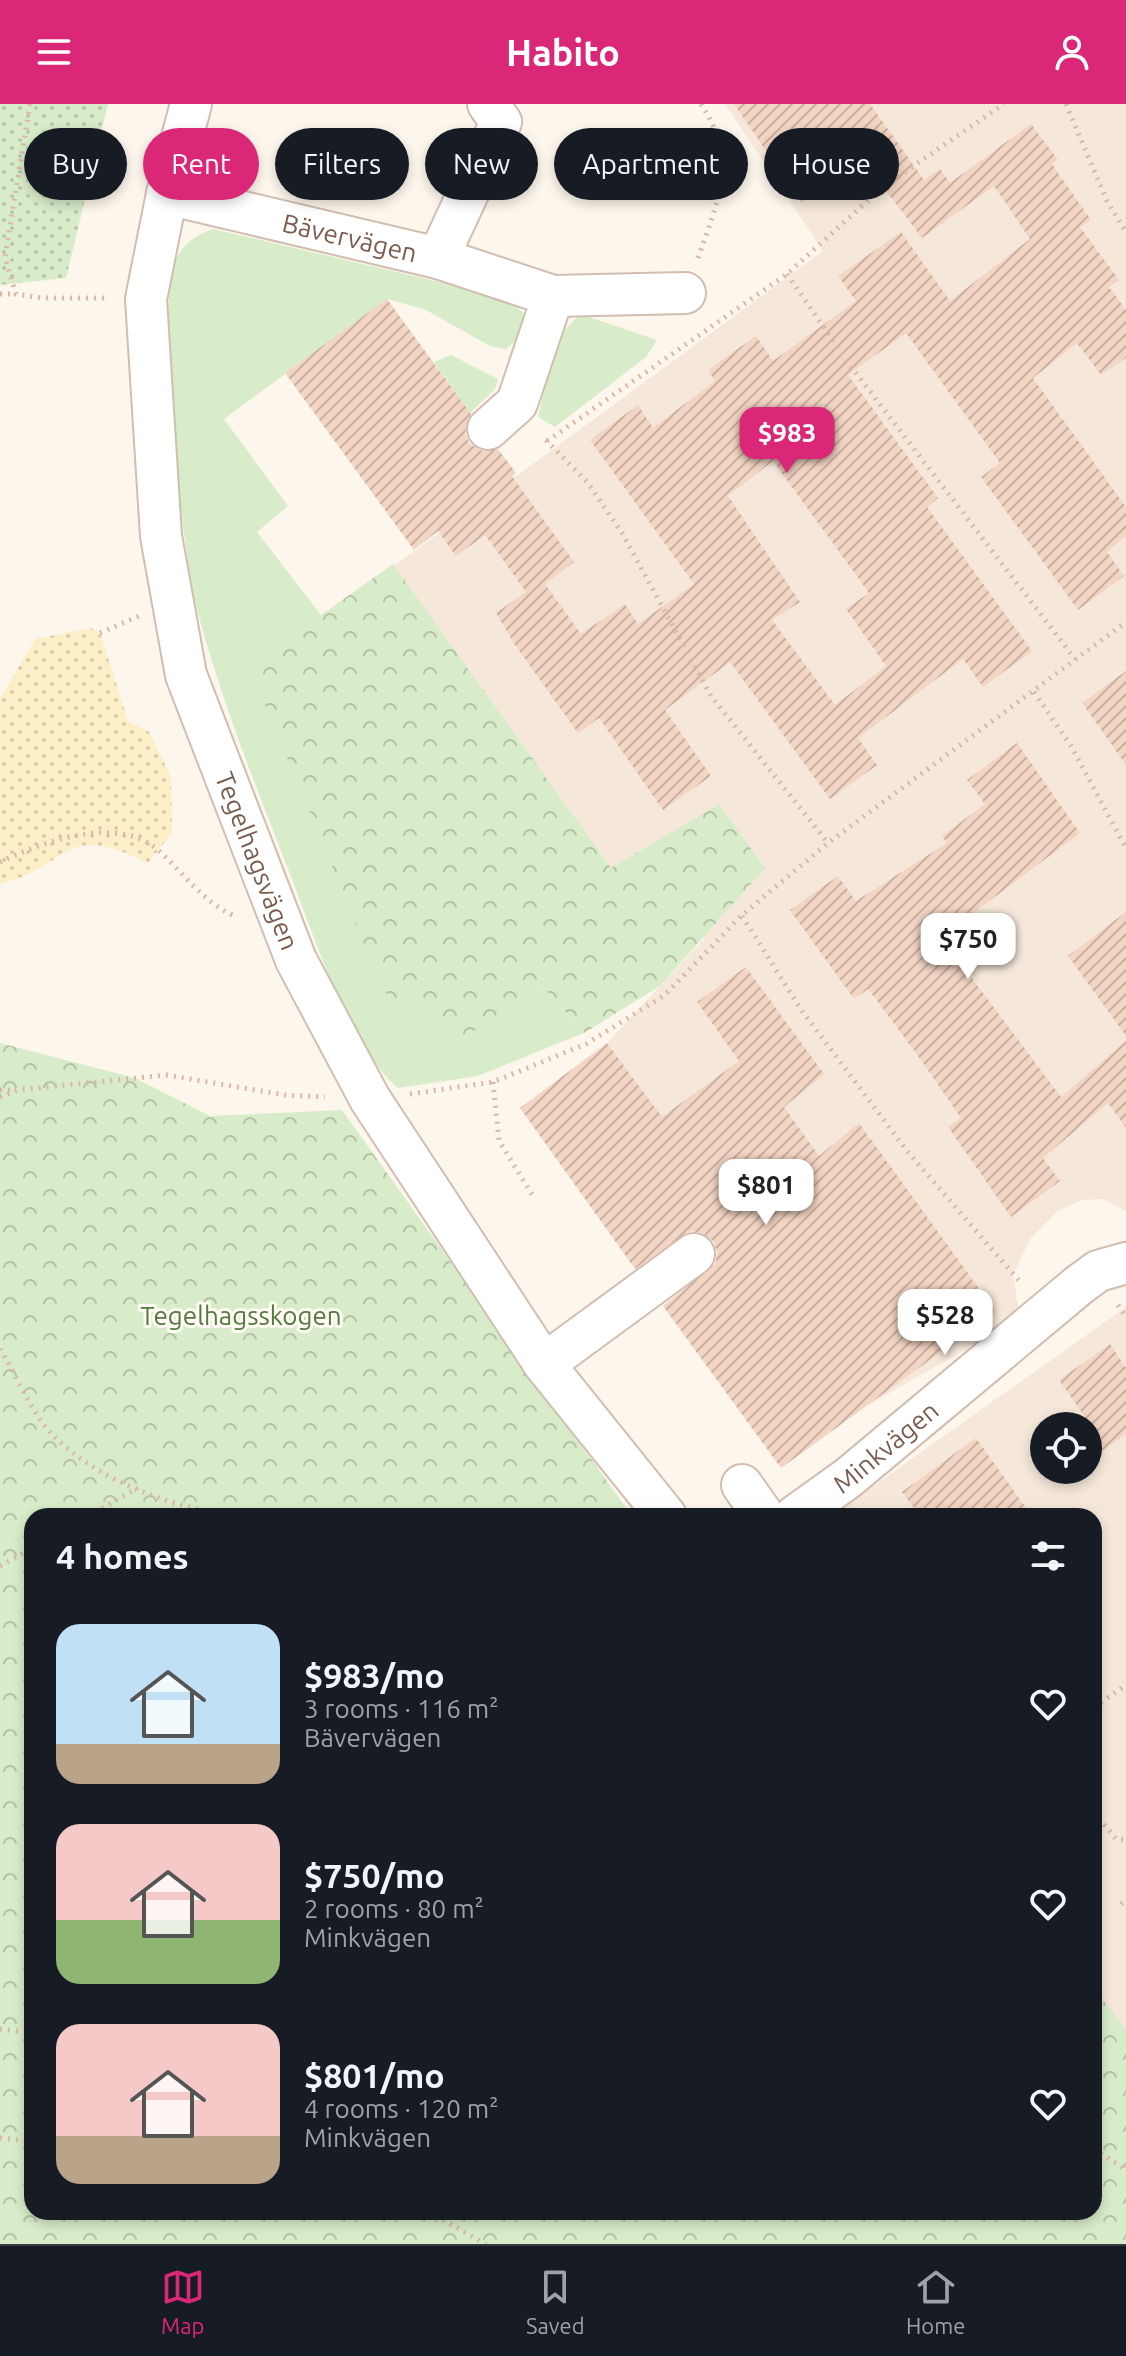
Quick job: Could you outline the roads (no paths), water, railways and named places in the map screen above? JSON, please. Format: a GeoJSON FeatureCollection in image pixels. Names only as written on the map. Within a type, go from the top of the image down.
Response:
{"type":"FeatureCollection","features":[{"type":"Feature","properties":{"kind":"street","name":"Tegelhagsvägen"},"geometry":{"type":"LineString","coordinates":[[185,128],[191,104]]}},
{"type":"Feature","properties":{"kind":"street","name":"Bävervägen"},"geometry":{"type":"LineString","coordinates":[[438,258],[501,122],[488,104]]}},
{"type":"Feature","properties":{"kind":"street","name":"Tegelhagsvägen"},"geometry":{"type":"LineString","coordinates":[[166,200],[146,299],[161,536],[186,675],[296,960],[370,1099],[544,1364],[660,1508]]}},
{"type":"Feature","properties":{"kind":"street","name":"Bävervägen"},"geometry":{"type":"LineString","coordinates":[[192,200],[438,258],[553,296],[685,293]]}},
{"type":"Feature","properties":{"kind":"street"},"geometry":{"type":"LineString","coordinates":[[498,420],[517,403],[553,296]]}},
{"type":"Feature","properties":{"kind":"street"},"geometry":{"type":"LineString","coordinates":[[544,1364],[694,1254]]}},
{"type":"Feature","properties":{"kind":"street","name":"Minkvägen"},"geometry":{"type":"LineString","coordinates":[[806,1508],[848,1478],[1098,1271],[1126,1263]]}},
{"type":"Feature","properties":{"kind":"park label","name":"Tegelhagsskogen"},"geometry":{"type":"Point","coordinates":[241,1315]}}]}
